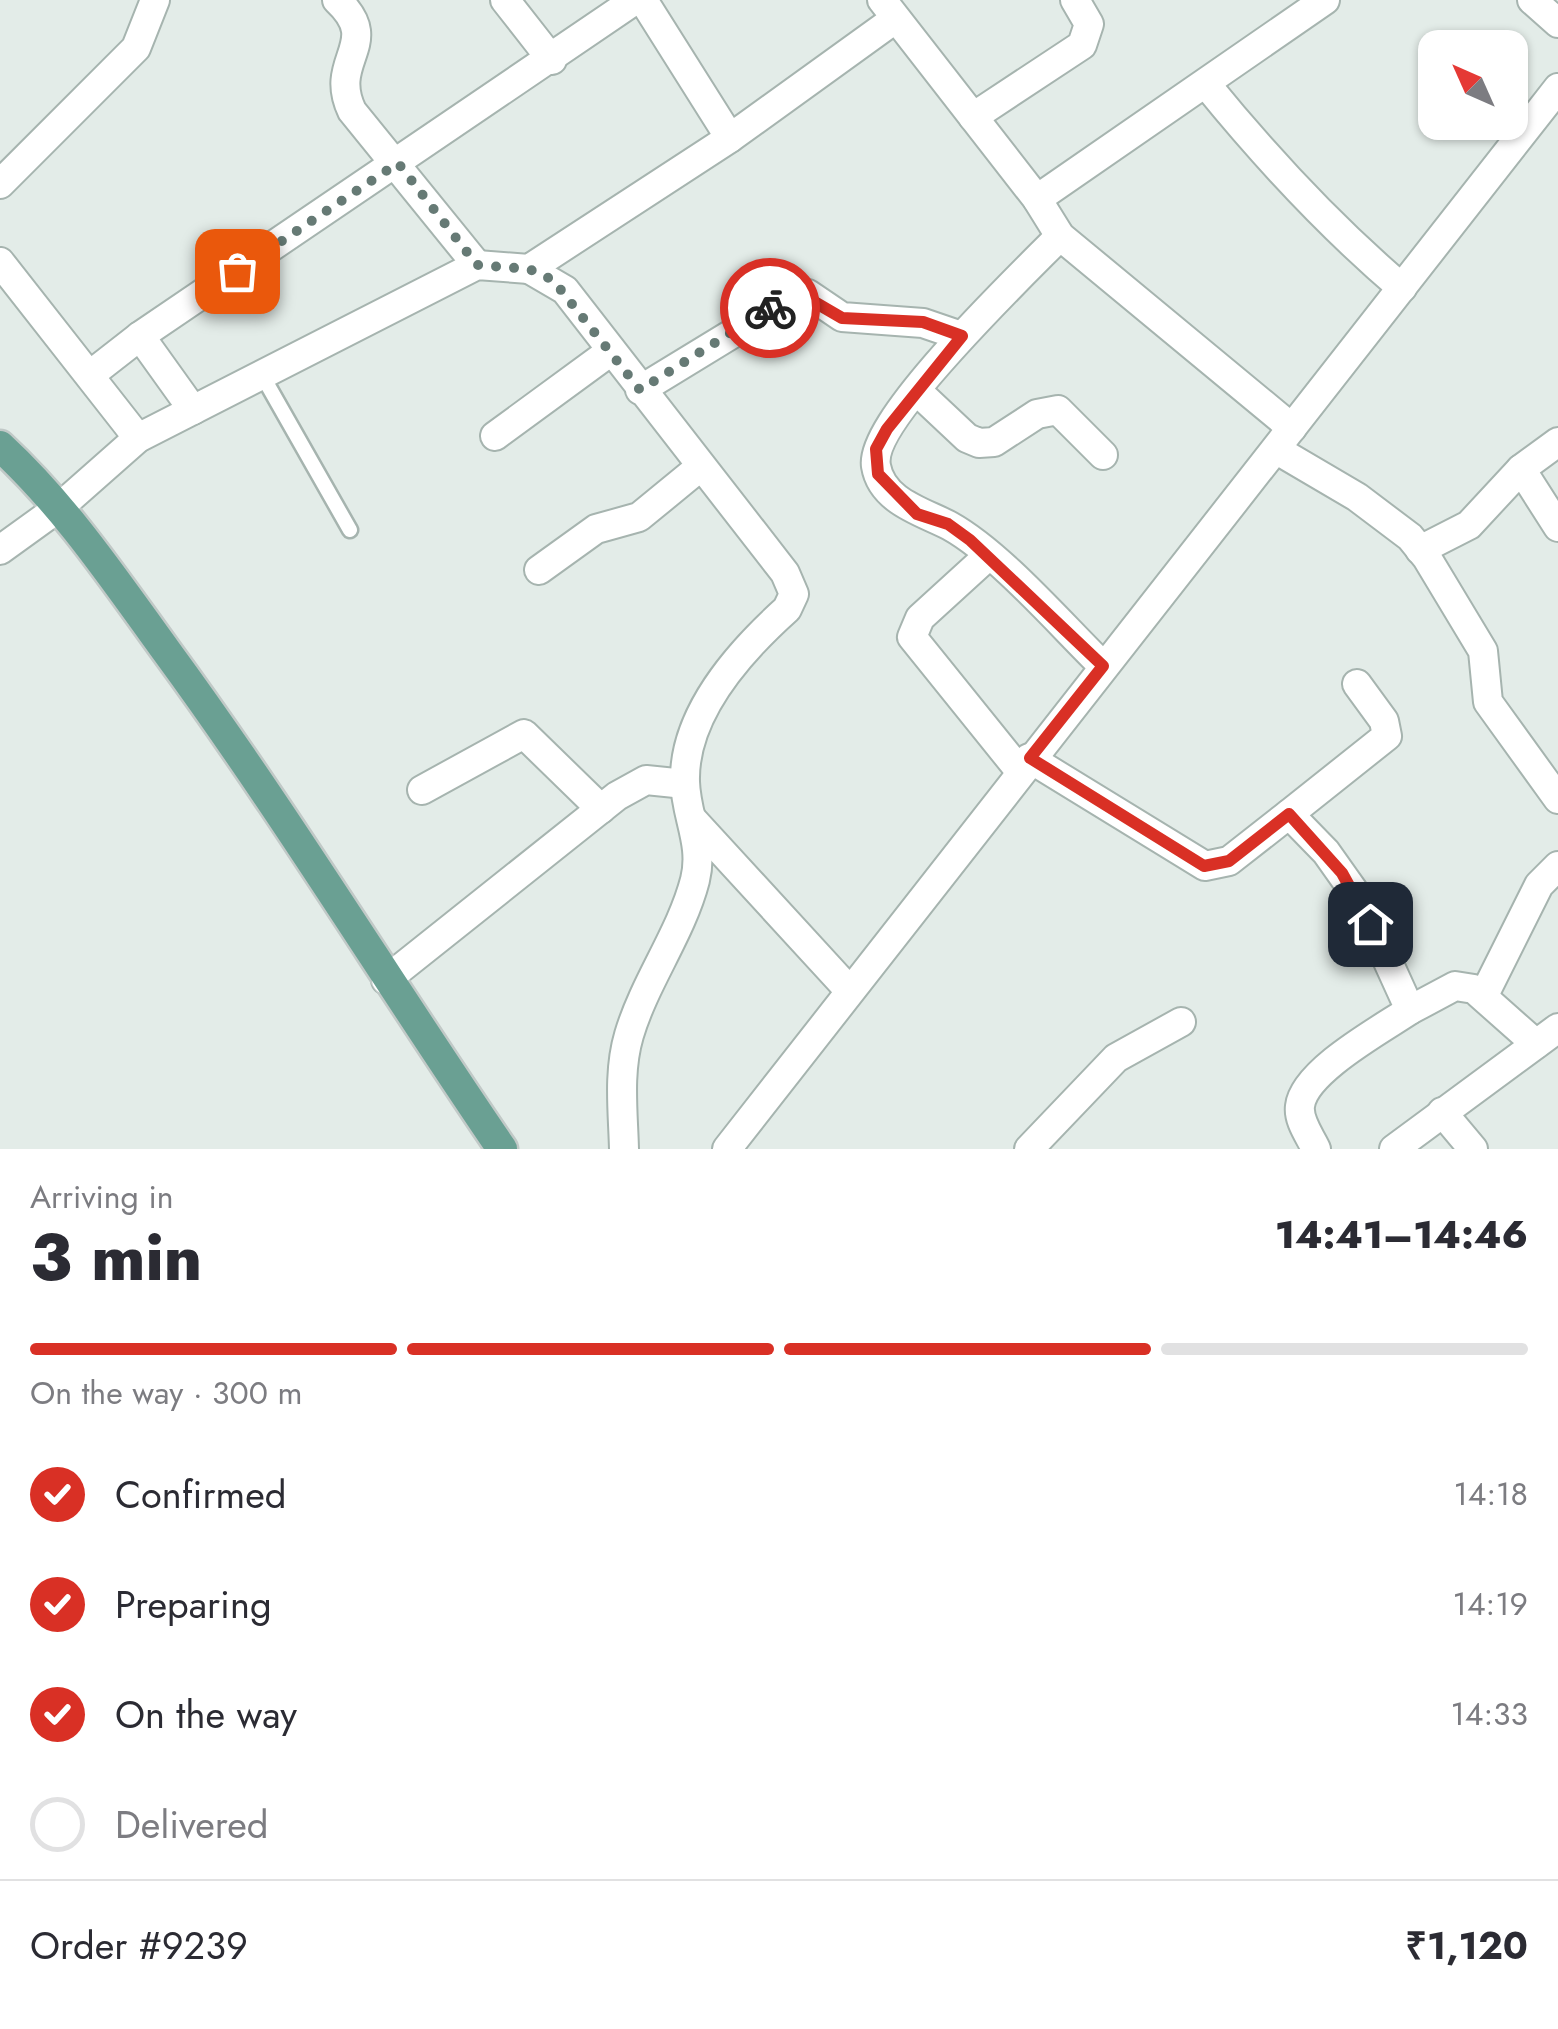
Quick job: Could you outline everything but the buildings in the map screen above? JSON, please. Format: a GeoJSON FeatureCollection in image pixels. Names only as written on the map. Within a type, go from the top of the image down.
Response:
{"type":"FeatureCollection","features":[{"type":"Feature","properties":{"kind":"main road"},"geometry":{"type":"LineString","coordinates":[[0,446],[61,506],[227,734],[386,980],[502,1149]]}},
{"type":"Feature","properties":{"kind":"street"},"geometry":{"type":"LineString","coordinates":[[0,184],[136,48],[156,0]]}},
{"type":"Feature","properties":{"kind":"street"},"geometry":{"type":"LineString","coordinates":[[337,0],[354,18],[357,31],[342,80],[352,111],[477,265]]}},
{"type":"Feature","properties":{"kind":"street"},"geometry":{"type":"LineString","coordinates":[[505,0],[552,60]]}},
{"type":"Feature","properties":{"kind":"street"},"geometry":{"type":"LineString","coordinates":[[90,375],[140,336],[639,0],[730,138]]}},
{"type":"Feature","properties":{"kind":"street"},"geometry":{"type":"LineString","coordinates":[[973,118],[1082,44],[1089,24],[1075,0]]}},
{"type":"Feature","properties":{"kind":"street"},"geometry":{"type":"LineString","coordinates":[[1037,199],[1325,0]]}},
{"type":"Feature","properties":{"kind":"street"},"geometry":{"type":"LineString","coordinates":[[1532,0],[1558,22]]}},
{"type":"Feature","properties":{"kind":"street"},"geometry":{"type":"LineString","coordinates":[[529,269],[730,138],[889,10],[1037,199],[1060,236],[1285,439],[1420,550],[1483,652],[1488,702],[1558,799]]}},
{"type":"Feature","properties":{"kind":"street"},"geometry":{"type":"LineString","coordinates":[[1206,84],[1279,173],[1331,226],[1402,288]]}},
{"type":"Feature","properties":{"kind":"street"},"geometry":{"type":"LineString","coordinates":[[726,1149],[1556,95]]}},
{"type":"Feature","properties":{"kind":"street"},"geometry":{"type":"LineString","coordinates":[[1060,236],[962,336],[917,392],[876,449],[878,474],[917,514],[948,524],[988,556],[1103,666]]}},
{"type":"Feature","properties":{"kind":"street"},"geometry":{"type":"LineString","coordinates":[[0,262],[138,438]]}},
{"type":"Feature","properties":{"kind":"street"},"geometry":{"type":"LineString","coordinates":[[0,550],[61,506],[138,438],[477,265],[529,269],[564,290],[785,573],[794,594],[787,609],[704,707],[687,752],[685,784],[700,854],[694,884],[635,1016],[624,1057],[624,1149]]}},
{"type":"Feature","properties":{"kind":"street"},"geometry":{"type":"LineString","coordinates":[[640,390],[799,293],[842,318],[923,322],[962,336]]}},
{"type":"Feature","properties":{"kind":"street"},"geometry":{"type":"LineString","coordinates":[[140,336],[193,410]]}},
{"type":"Feature","properties":{"kind":"street"},"geometry":{"type":"LineString","coordinates":[[496,436],[611,352]]}},
{"type":"Feature","properties":{"kind":"street"},"geometry":{"type":"LineString","coordinates":[[917,392],[967,438],[979,443],[994,442],[1036,414],[1058,410],[1102,455]]}},
{"type":"Feature","properties":{"kind":"street"},"geometry":{"type":"LineString","coordinates":[[1420,550],[1468,525],[1521,469],[1558,442]]}},
{"type":"Feature","properties":{"kind":"street"},"geometry":{"type":"LineString","coordinates":[[540,570],[596,528],[639,517],[700,467]]}},
{"type":"Feature","properties":{"kind":"street"},"geometry":{"type":"LineString","coordinates":[[1521,469],[1558,527]]}},
{"type":"Feature","properties":{"kind":"street"},"geometry":{"type":"LineString","coordinates":[[988,556],[920,618],[912,636],[1025,765],[1204,866],[1229,861],[1387,736],[1384,720],[1357,684]]}},
{"type":"Feature","properties":{"kind":"street"},"geometry":{"type":"LineString","coordinates":[[422,790],[524,734],[600,809]]}},
{"type":"Feature","properties":{"kind":"street"},"geometry":{"type":"LineString","coordinates":[[386,980],[600,809],[646,780],[685,784]]}},
{"type":"Feature","properties":{"kind":"street"},"geometry":{"type":"LineString","coordinates":[[1289,814],[1351,886],[1410,1010]]}},
{"type":"Feature","properties":{"kind":"street"},"geometry":{"type":"LineString","coordinates":[[691,818],[850,990]]}},
{"type":"Feature","properties":{"kind":"street"},"geometry":{"type":"LineString","coordinates":[[1484,995],[1539,885],[1558,866]]}},
{"type":"Feature","properties":{"kind":"street"},"geometry":{"type":"LineString","coordinates":[[1316,1149],[1301,1119],[1300,1104],[1308,1086],[1322,1071],[1410,1010],[1455,986],[1484,995],[1547,1036],[1394,1149]]}},
{"type":"Feature","properties":{"kind":"street"},"geometry":{"type":"LineString","coordinates":[[1029,1149],[1116,1058],[1181,1022]]}},
{"type":"Feature","properties":{"kind":"street"},"geometry":{"type":"LineString","coordinates":[[1442,1112],[1473,1149]]}},
{"type":"Feature","properties":{"kind":"lane"},"geometry":{"type":"LineString","coordinates":[[262,375],[350,530]]}},
{"type":"Feature","properties":{"kind":"way so far"},"geometry":{"type":"LineString","coordinates":[[237,271],[398,163],[477,265],[529,269],[564,290],[640,390],[770,308]]}},
{"type":"Feature","properties":{"kind":"route"},"geometry":{"type":"LineString","coordinates":[[770,308],[799,293],[808,294],[842,318],[860,322],[923,322],[962,336],[887,429],[876,449],[875,462],[878,474],[902,503],[917,514],[948,524],[970,540],[1103,666],[1030,758],[1204,866],[1229,861],[1289,814],[1342,873],[1370,924]]}}]}
